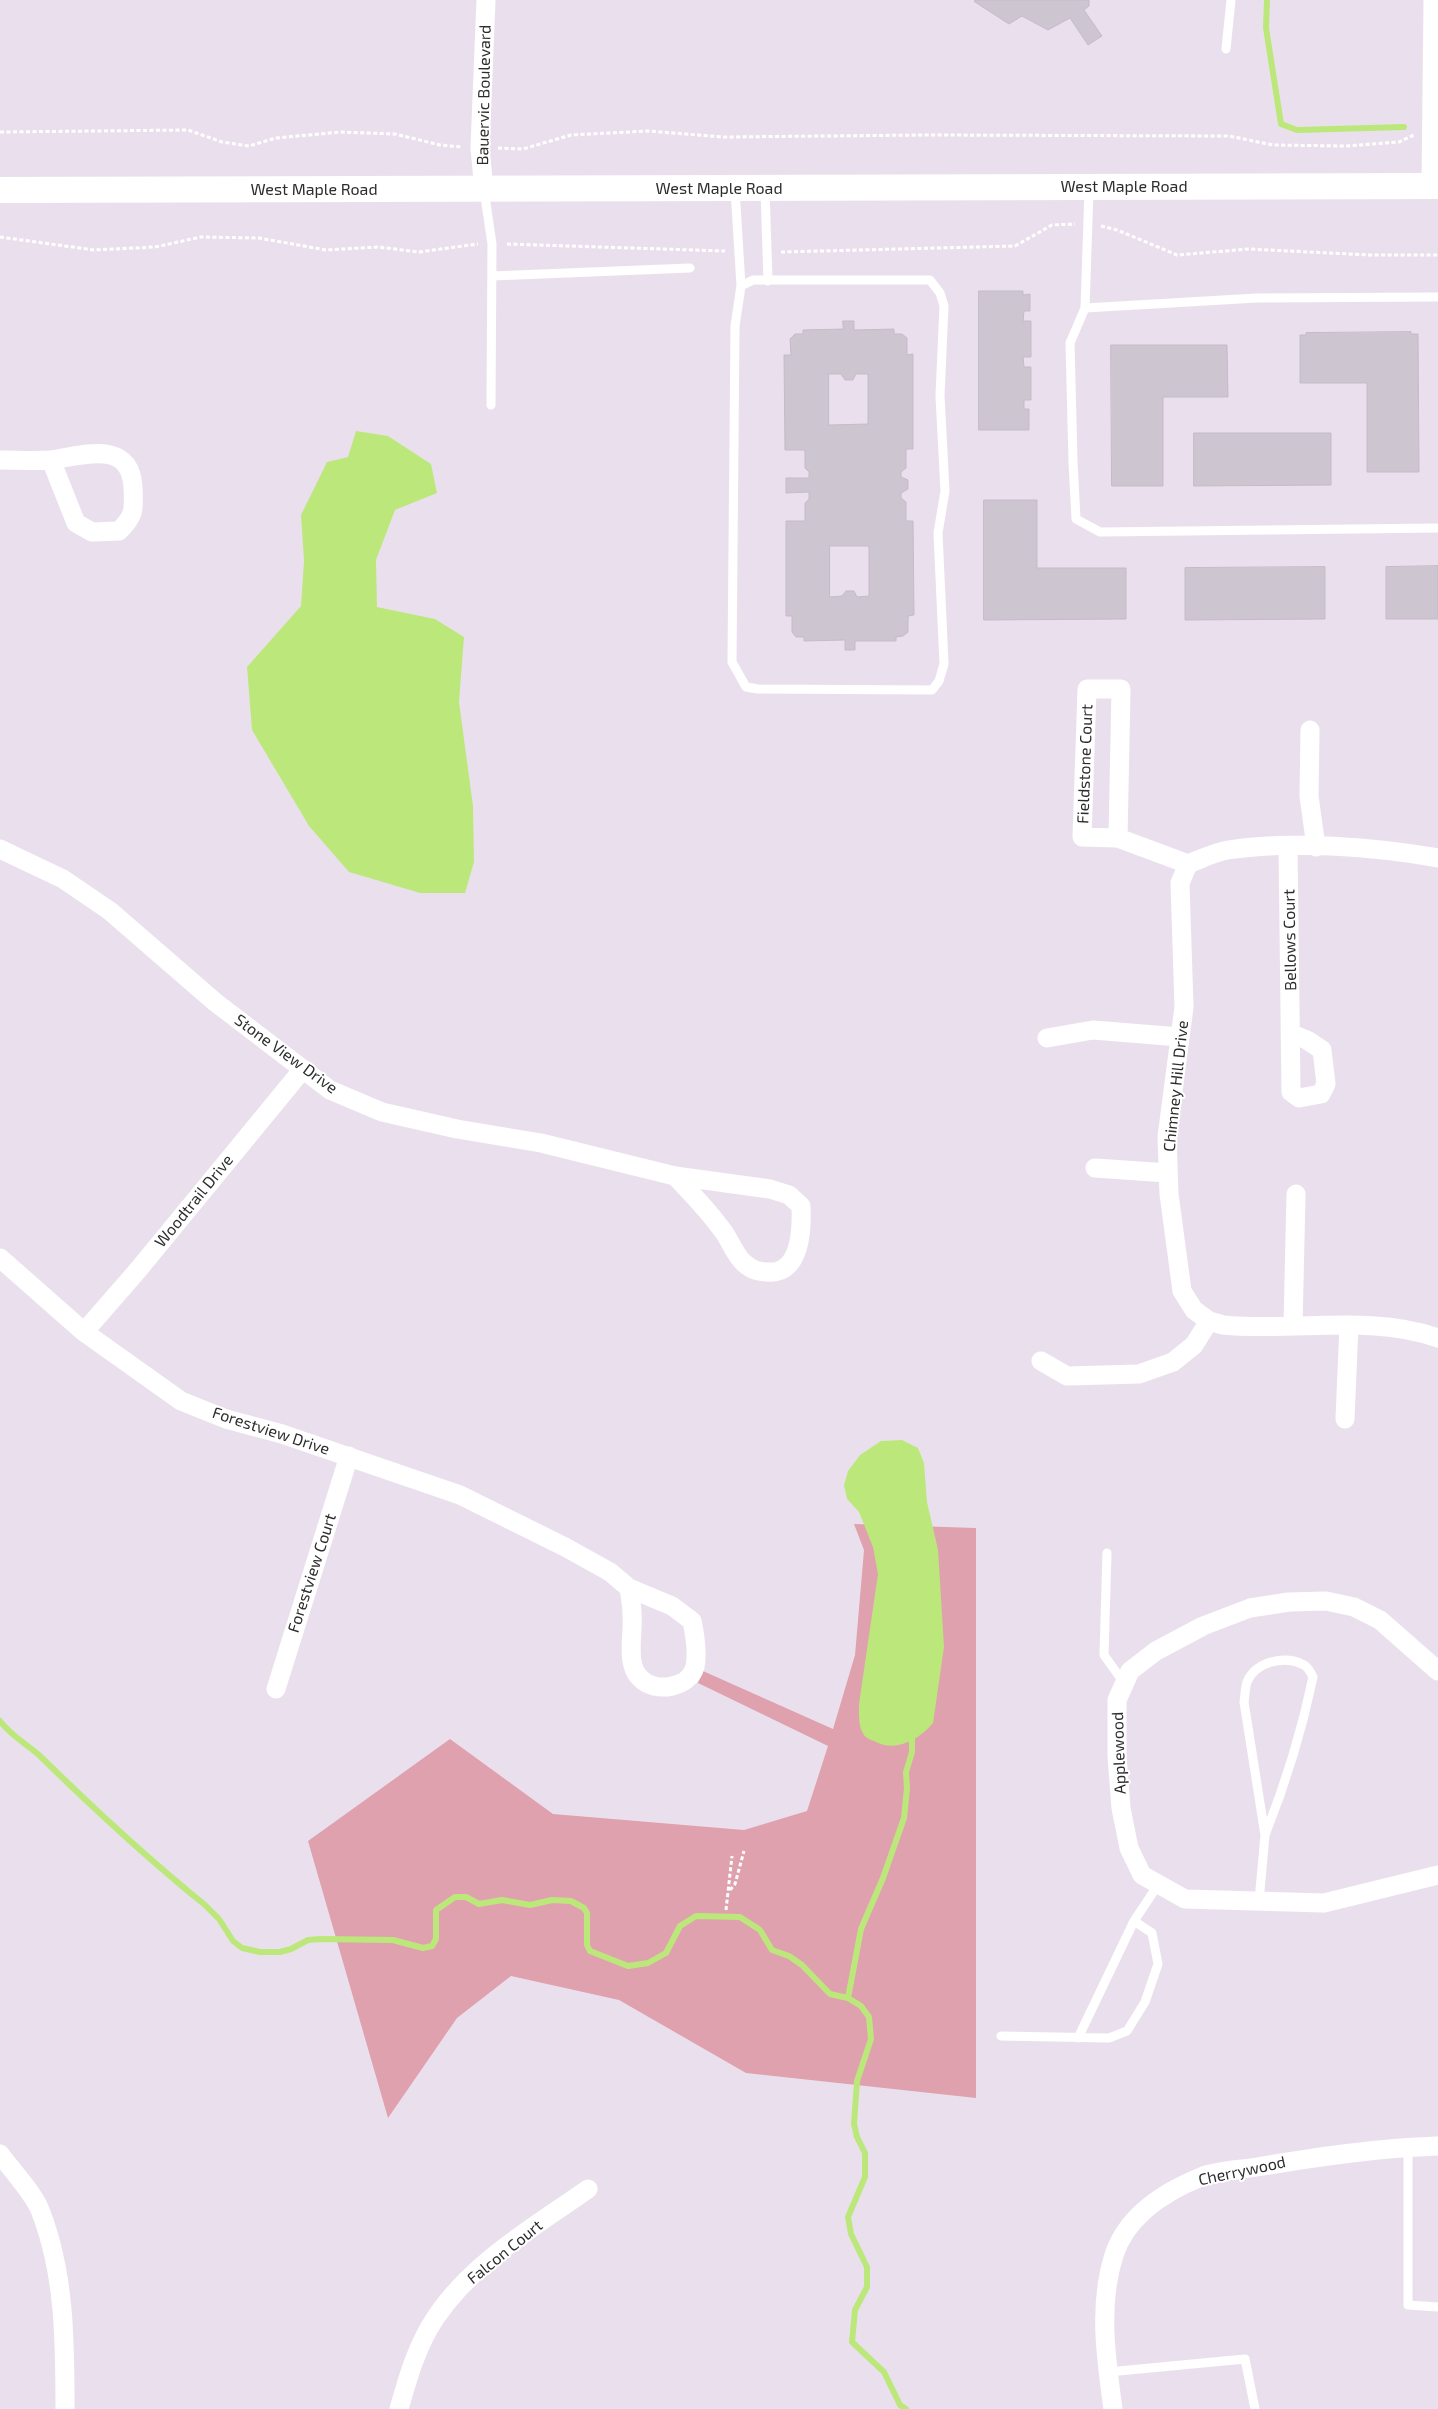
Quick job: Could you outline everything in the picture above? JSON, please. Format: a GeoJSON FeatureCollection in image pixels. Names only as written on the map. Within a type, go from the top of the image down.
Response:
{"type":"FeatureCollection","features":[{"type":"Feature","properties":{"kind":"main road","name":"West Maple Road"},"geometry":{"type":"LineString","coordinates":[[0,190],[1434,186]]}},
{"type":"Feature","properties":{"kind":"street","name":"Bauervic Boulevard"},"geometry":{"type":"LineString","coordinates":[[484,190],[480,148],[486,0]]}},
{"type":"Feature","properties":{"kind":"street"},"geometry":{"type":"LineString","coordinates":[[1433,0],[1434,186]]}},
{"type":"Feature","properties":{"kind":"street"},"geometry":{"type":"LineString","coordinates":[[0,460],[51,460],[78,454],[105,453],[124,463],[133,481],[134,502],[132,518],[119,531],[92,532],[76,524],[51,460]]}},
{"type":"Feature","properties":{"kind":"street","name":"Fieldstone Court"},"geometry":{"type":"LineString","coordinates":[[1118,838],[1121,690],[1087,689],[1082,836],[1118,838],[1188,864]]}},
{"type":"Feature","properties":{"kind":"street"},"geometry":{"type":"LineString","coordinates":[[1310,730],[1309,796],[1316,847]]}},
{"type":"Feature","properties":{"kind":"street"},"geometry":{"type":"LineString","coordinates":[[1188,864],[1226,850],[1288,847],[1402,851],[1438,858]]}},
{"type":"Feature","properties":{"kind":"street","name":"Bellows Court"},"geometry":{"type":"LineString","coordinates":[[1288,847],[1292,1034]]}},
{"type":"Feature","properties":{"kind":"street","name":"Stone View Drive"},"geometry":{"type":"LineString","coordinates":[[0,849],[63,879],[110,911],[215,1002],[330,1090],[382,1112],[457,1129],[541,1143],[675,1176],[770,1189],[789,1195],[801,1206],[802,1225],[798,1249],[787,1266],[773,1273],[755,1271],[742,1262],[706,1208],[675,1176]]}},
{"type":"Feature","properties":{"kind":"street","name":"Chimney Hill Drive"},"geometry":{"type":"LineString","coordinates":[[1188,864],[1180,883],[1184,1007],[1167,1137],[1168,1173],[1182,1291],[1194,1310],[1209,1321]]}},
{"type":"Feature","properties":{"kind":"street"},"geometry":{"type":"LineString","coordinates":[[1047,1038],[1093,1030],[1180,1037]]}},
{"type":"Feature","properties":{"kind":"street","name":"Woodtrail Drive"},"geometry":{"type":"LineString","coordinates":[[84,1332],[138,1270],[303,1069]]}},
{"type":"Feature","properties":{"kind":"street"},"geometry":{"type":"LineString","coordinates":[[1095,1168],[1168,1173]]}},
{"type":"Feature","properties":{"kind":"street"},"geometry":{"type":"LineString","coordinates":[[1293,1326],[1296,1194]]}},
{"type":"Feature","properties":{"kind":"street","name":"Forestview Drive"},"geometry":{"type":"LineString","coordinates":[[0,1258],[84,1332],[181,1401],[226,1419],[349,1456],[460,1495],[610,1572],[628,1588],[672,1606],[692,1621],[696,1652],[694,1668],[688,1678],[679,1684],[665,1687],[653,1686],[640,1678],[634,1666],[632,1653],[632,1614],[628,1588]]}},
{"type":"Feature","properties":{"kind":"street"},"geometry":{"type":"LineString","coordinates":[[1041,1361],[1067,1376],[1138,1374],[1173,1362],[1194,1345],[1209,1321],[1238,1327],[1350,1325],[1404,1330],[1438,1338]]}},
{"type":"Feature","properties":{"kind":"street"},"geometry":{"type":"LineString","coordinates":[[1345,1419],[1350,1325]]}},
{"type":"Feature","properties":{"kind":"street","name":"Forestview Court"},"geometry":{"type":"LineString","coordinates":[[276,1689],[349,1456]]}},
{"type":"Feature","properties":{"kind":"street","name":"Applewood"},"geometry":{"type":"LineString","coordinates":[[1438,1671],[1380,1620],[1354,1607],[1326,1601],[1289,1602],[1250,1608],[1203,1626],[1156,1652],[1130,1671],[1117,1700],[1117,1756],[1121,1808],[1129,1848],[1142,1875],[1158,1885],[1185,1899],[1324,1903],[1438,1875]]}},
{"type":"Feature","properties":{"kind":"street","name":"Cherrywood"},"geometry":{"type":"LineString","coordinates":[[1113,2409],[1105,2346],[1105,2295],[1114,2254],[1132,2220],[1165,2194],[1204,2176],[1309,2158],[1408,2147],[1438,2146]]}},
{"type":"Feature","properties":{"kind":"street"},"geometry":{"type":"LineString","coordinates":[[0,2154],[40,2208],[58,2269],[65,2344],[65,2409]]}},
{"type":"Feature","properties":{"kind":"street","name":"Falcon Court"},"geometry":{"type":"LineString","coordinates":[[399,2409],[412,2365],[436,2317],[475,2272],[516,2240],[588,2190]]}},
{"type":"Feature","properties":{"kind":"lane"},"geometry":{"type":"LineString","coordinates":[[1226,49],[1231,0]]}},
{"type":"Feature","properties":{"kind":"lane"},"geometry":{"type":"LineString","coordinates":[[1089,187],[1084,308],[1070,343],[1076,519],[1100,532],[1438,528]]}},
{"type":"Feature","properties":{"kind":"lane"},"geometry":{"type":"LineString","coordinates":[[735,189],[741,286],[735,326],[732,662],[746,687],[758,689],[932,690],[939,681],[944,664],[938,533],[945,491],[940,396],[944,306],[940,293],[930,280],[753,280],[741,286]]}},
{"type":"Feature","properties":{"kind":"lane"},"geometry":{"type":"LineString","coordinates":[[765,189],[768,281]]}},
{"type":"Feature","properties":{"kind":"lane"},"geometry":{"type":"LineString","coordinates":[[484,190],[492,244],[491,405]]}},
{"type":"Feature","properties":{"kind":"lane"},"geometry":{"type":"LineString","coordinates":[[492,276],[690,268]]}},
{"type":"Feature","properties":{"kind":"lane"},"geometry":{"type":"LineString","coordinates":[[1084,308],[1256,298],[1438,297]]}},
{"type":"Feature","properties":{"kind":"lane"},"geometry":{"type":"LineString","coordinates":[[1107,1553],[1104,1655],[1124,1684]]}},
{"type":"Feature","properties":{"kind":"lane"},"geometry":{"type":"LineString","coordinates":[[1259,1902],[1265,1835],[1244,1702],[1247,1682],[1258,1668],[1276,1660],[1291,1661],[1306,1665],[1313,1677],[1309,1700],[1279,1798],[1265,1835]]}},
{"type":"Feature","properties":{"kind":"lane"},"geometry":{"type":"LineString","coordinates":[[1078,2038],[1134,1921],[1158,1885]]}},
{"type":"Feature","properties":{"kind":"lane"},"geometry":{"type":"LineString","coordinates":[[1001,2036],[1109,2038],[1127,2031],[1145,2002],[1158,1964],[1152,1933],[1134,1921]]}},
{"type":"Feature","properties":{"kind":"lane"},"geometry":{"type":"LineString","coordinates":[[1408,2147],[1408,2304],[1438,2307]]}},
{"type":"Feature","properties":{"kind":"lane"},"geometry":{"type":"LineString","coordinates":[[1108,2372],[1246,2359],[1255,2409]]}},
{"type":"Feature","properties":{"kind":"path"},"geometry":{"type":"LineString","coordinates":[[0,132],[188,130],[222,142],[249,146],[276,138],[341,132],[395,134],[440,145],[523,149],[571,135],[648,131],[724,137],[927,135],[1229,136],[1273,145],[1337,146],[1399,142],[1412,135]]}},
{"type":"Feature","properties":{"kind":"path"},"geometry":{"type":"LineString","coordinates":[[767,252],[1015,246],[1052,225],[1088,223],[1116,230],[1177,255],[1249,249],[1370,255],[1438,255]]}},
{"type":"Feature","properties":{"kind":"path"},"geometry":{"type":"LineString","coordinates":[[0,237],[94,250],[155,247],[201,237],[259,238],[326,250],[378,247],[419,252],[492,244],[740,252]]}},
{"type":"Feature","properties":{"kind":"path"},"geometry":{"type":"LineString","coordinates":[[730,1890],[734,1884],[744,1851]]}},
{"type":"Feature","properties":{"kind":"path"},"geometry":{"type":"LineString","coordinates":[[726,1910],[730,1890],[732,1856]]}},
{"type":"Feature","properties":{"kind":"shaded area"},"geometry":{"type":"Polygon","coordinates":[[[356,431],[388,436],[431,464],[437,493],[395,510],[376,560],[377,607],[435,619],[464,637],[459,702],[473,806],[474,862],[465,893],[420,893],[349,872],[309,826],[252,730],[247,667],[301,606],[304,561],[301,515],[327,462],[348,457],[356,431]]]}},
{"type":"Feature","properties":{"kind":"shaded area"},"geometry":{"type":"Polygon","coordinates":[[[902,1440],[918,1448],[924,1463],[927,1502],[938,1550],[944,1647],[933,1723],[914,1739],[906,1743],[890,1746],[866,1737],[862,1732],[860,1724],[859,1704],[878,1574],[873,1547],[859,1512],[847,1499],[844,1485],[848,1471],[860,1455],[881,1441],[902,1440]]]}},
{"type":"Feature","properties":{"kind":"shaded area"},"geometry":{"type":"Polygon","coordinates":[[[854,1524],[976,1528],[976,2098],[746,2073],[619,2000],[511,1976],[457,2018],[388,2118],[308,1841],[450,1739],[553,1814],[744,1830],[807,1811],[828,1746],[698,1683],[703,1671],[833,1729],[855,1655],[864,1550],[854,1524]]]}},
{"type":"Feature","properties":{"kind":"building"},"geometry":{"type":"Polygon","coordinates":[[[975,0],[1089,0],[1089,6],[1084,10],[1102,36],[1088,45],[1070,18],[1048,30],[1022,16],[1009,24],[975,2],[975,0]]]}},
{"type":"Feature","properties":{"kind":"building"},"geometry":{"type":"Polygon","coordinates":[[[979,291],[1023,291],[1023,295],[1030,294],[1030,311],[1024,311],[1023,321],[1031,321],[1031,357],[1023,357],[1024,367],[1031,367],[1031,400],[1024,400],[1024,409],[1029,409],[1029,430],[979,430],[979,291]]]}},
{"type":"Feature","properties":{"kind":"building"},"geometry":{"type":"Polygon","coordinates":[[[843,321],[854,321],[854,330],[894,329],[894,334],[902,334],[907,338],[907,355],[913,354],[913,449],[906,449],[906,468],[901,472],[901,477],[908,480],[908,489],[901,493],[901,498],[906,502],[906,521],[913,521],[914,615],[908,616],[908,632],[903,636],[896,637],[896,641],[855,641],[855,650],[845,650],[845,640],[804,641],[804,637],[796,637],[792,632],[792,616],[786,616],[786,521],[805,521],[805,503],[809,499],[809,492],[786,493],[786,478],[809,478],[809,472],[805,468],[805,450],[785,450],[784,355],[791,355],[790,339],[795,334],[803,334],[803,330],[843,329],[843,321]],[[829,374],[829,425],[868,424],[868,374],[856,374],[853,380],[845,380],[841,374],[829,374]],[[830,546],[830,597],[842,596],[846,591],[854,591],[857,597],[869,596],[869,546],[830,546]]]}},
{"type":"Feature","properties":{"kind":"building"},"geometry":{"type":"Polygon","coordinates":[[[1411,332],[1411,334],[1418,334],[1419,472],[1367,472],[1367,383],[1300,383],[1300,335],[1306,335],[1306,333],[1411,332]]]}},
{"type":"Feature","properties":{"kind":"building"},"geometry":{"type":"Polygon","coordinates":[[[1111,345],[1227,345],[1228,397],[1163,397],[1163,486],[1112,486],[1111,345]]]}},
{"type":"Feature","properties":{"kind":"building"},"geometry":{"type":"Polygon","coordinates":[[[1194,433],[1331,433],[1331,485],[1194,486],[1194,433]]]}},
{"type":"Feature","properties":{"kind":"building"},"geometry":{"type":"Polygon","coordinates":[[[984,500],[1037,500],[1037,568],[1126,568],[1126,619],[984,620],[984,500]]]}},
{"type":"Feature","properties":{"kind":"building"},"geometry":{"type":"Polygon","coordinates":[[[1438,566],[1438,619],[1386,619],[1386,567],[1438,566]]]}},
{"type":"Feature","properties":{"kind":"building"},"geometry":{"type":"Polygon","coordinates":[[[1325,567],[1325,619],[1185,620],[1185,568],[1325,567]]]}},
{"type":"Feature","properties":{"kind":"waterway"},"geometry":{"type":"LineString","coordinates":[[1267,0],[1266,28],[1281,124],[1297,130],[1404,127]]}},
{"type":"Feature","properties":{"kind":"waterway"},"geometry":{"type":"LineString","coordinates":[[0,1721],[14,1736],[40,1756],[100,1814],[205,1905],[219,1919],[233,1941],[242,1948],[260,1952],[280,1952],[291,1949],[308,1940],[321,1939],[393,1940],[423,1948],[432,1946],[436,1939],[436,1910],[455,1897],[466,1897],[479,1904],[502,1900],[530,1905],[552,1900],[571,1901],[584,1908],[587,1913],[587,1945],[590,1951],[628,1966],[648,1963],[666,1953],[680,1926],[696,1916],[740,1917],[760,1930],[772,1950],[789,1956],[802,1965],[830,1994],[848,1998],[861,2006],[869,2017],[871,2039],[857,2081],[854,2124],[857,2137],[865,2153],[865,2177],[848,2217],[851,2234],[867,2267],[867,2287],[855,2310],[852,2342],[884,2372],[900,2405],[906,2409]]}},
{"type":"Feature","properties":{"kind":"waterway"},"geometry":{"type":"LineString","coordinates":[[848,1998],[861,1929],[883,1878],[904,1818],[907,1788],[906,1772],[912,1752],[912,1732]]}}]}
